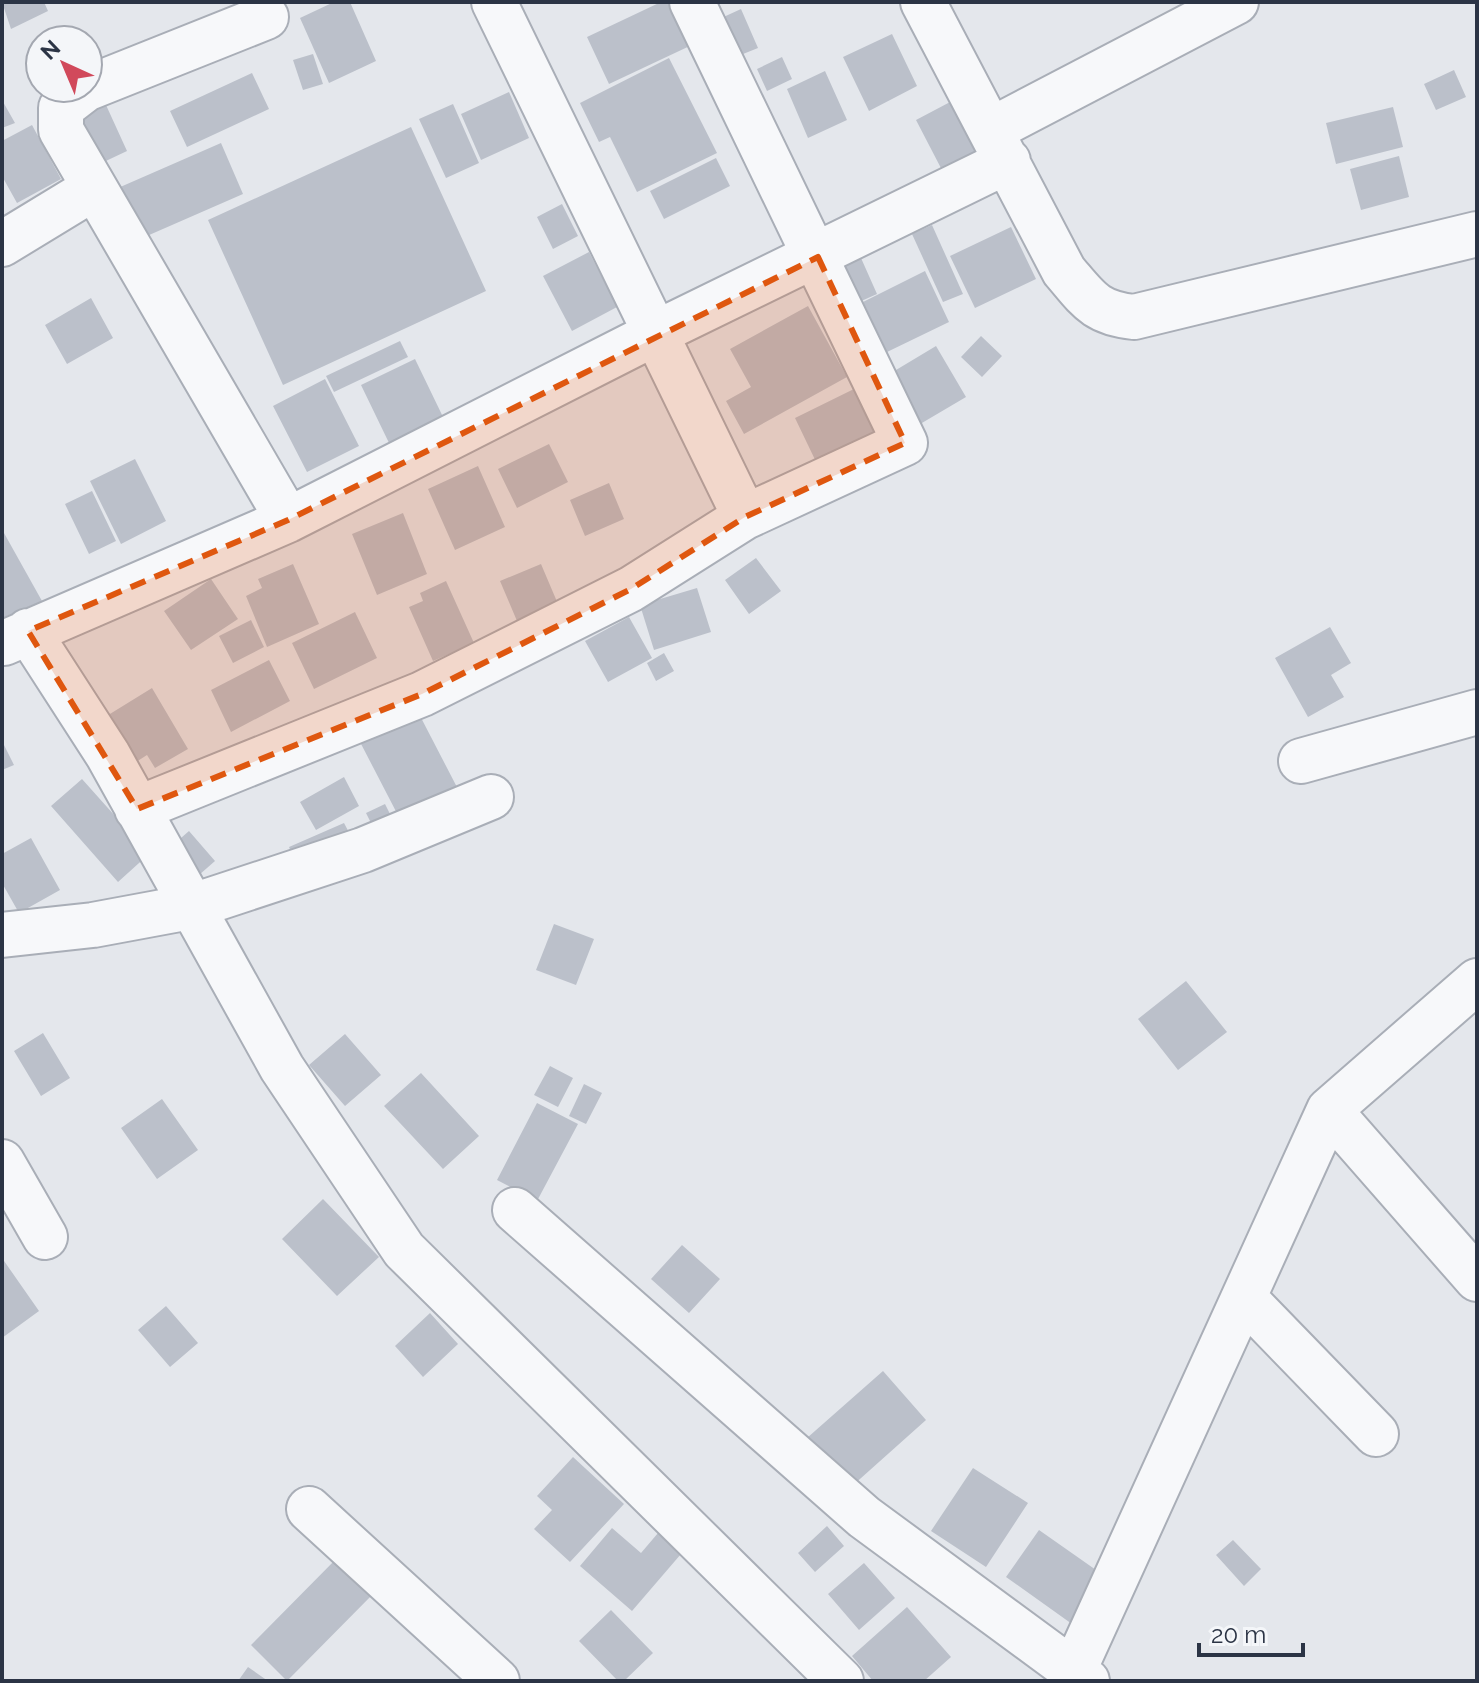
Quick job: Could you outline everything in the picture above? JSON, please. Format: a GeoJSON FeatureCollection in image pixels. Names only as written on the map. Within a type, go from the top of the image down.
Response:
{"type":"FeatureCollection","features":[{"type":"Feature","properties":{"kind":"street"},"geometry":{"type":"LineString","coordinates":[[494,2],[745,517]]}},
{"type":"Feature","properties":{"kind":"street"},"geometry":{"type":"LineString","coordinates":[[137,809],[422,694],[631,589],[745,517],[905,443],[818,257],[692,2]]}},
{"type":"Feature","properties":{"kind":"street"},"geometry":{"type":"LineString","coordinates":[[923,2],[1064,271],[1086,297],[1108,314],[1134,317],[1477,234]]}},
{"type":"Feature","properties":{"kind":"street"},"geometry":{"type":"LineString","coordinates":[[841,1681],[404,1250],[282,1068],[108,755],[15,638],[288,520],[654,334],[818,257],[1236,2]]}},
{"type":"Feature","properties":{"kind":"street"},"geometry":{"type":"LineString","coordinates":[[104,82],[266,17]]}},
{"type":"Feature","properties":{"kind":"street"},"geometry":{"type":"LineString","coordinates":[[66,104],[61,108],[61,130],[288,520]]}},
{"type":"Feature","properties":{"kind":"street"},"geometry":{"type":"LineString","coordinates":[[2,244],[94,188]]}},
{"type":"Feature","properties":{"kind":"street"},"geometry":{"type":"LineString","coordinates":[[1301,761],[1477,712]]}},
{"type":"Feature","properties":{"kind":"street"},"geometry":{"type":"LineString","coordinates":[[2,935],[93,925],[190,907],[363,850],[491,797]]}},
{"type":"Feature","properties":{"kind":"street"},"geometry":{"type":"LineString","coordinates":[[515,1210],[864,1517],[1076,1678],[1329,1110],[1477,981]]}},
{"type":"Feature","properties":{"kind":"street"},"geometry":{"type":"LineString","coordinates":[[1329,1110],[1477,1279]]}},
{"type":"Feature","properties":{"kind":"street"},"geometry":{"type":"LineString","coordinates":[[2,1162],[45,1237]]}},
{"type":"Feature","properties":{"kind":"street"},"geometry":{"type":"LineString","coordinates":[[1244,1298],[1376,1434]]}},
{"type":"Feature","properties":{"kind":"street"},"geometry":{"type":"LineString","coordinates":[[309,1509],[497,1681]]}},
{"type":"Feature","properties":{"kind":"highlighted area"},"geometry":{"type":"Polygon","coordinates":[[[818,257],[905,443],[745,517],[631,589],[422,694],[137,809],[28,631],[288,520],[818,257]]]}},
{"type":"Feature","properties":{"kind":"building"},"geometry":{"type":"Polygon","coordinates":[[[2,2],[44,2],[48,11],[11,29],[2,2]]]}},
{"type":"Feature","properties":{"kind":"building"},"geometry":{"type":"Polygon","coordinates":[[[334,2],[350,2],[376,61],[329,83],[300,18],[334,2]]]}},
{"type":"Feature","properties":{"kind":"building"},"geometry":{"type":"Polygon","coordinates":[[[661,2],[675,2],[694,44],[609,84],[587,37],[661,2]]]}},
{"type":"Feature","properties":{"kind":"building"},"geometry":{"type":"Polygon","coordinates":[[[741,9],[758,48],[733,58],[717,20],[741,9]]]}},
{"type":"Feature","properties":{"kind":"building"},"geometry":{"type":"Polygon","coordinates":[[[892,34],[917,86],[869,111],[843,57],[892,34]]]}},
{"type":"Feature","properties":{"kind":"building"},"geometry":{"type":"Polygon","coordinates":[[[313,54],[323,84],[303,90],[293,60],[313,54]]]}},
{"type":"Feature","properties":{"kind":"building"},"geometry":{"type":"Polygon","coordinates":[[[782,57],[792,79],[767,91],[757,69],[782,57]]]}},
{"type":"Feature","properties":{"kind":"building"},"geometry":{"type":"Polygon","coordinates":[[[669,58],[717,153],[637,192],[610,137],[599,142],[580,103],[669,58]]]}},
{"type":"Feature","properties":{"kind":"building"},"geometry":{"type":"Polygon","coordinates":[[[1454,70],[1466,97],[1436,110],[1424,84],[1454,70]]]}},
{"type":"Feature","properties":{"kind":"building"},"geometry":{"type":"Polygon","coordinates":[[[825,71],[847,120],[808,138],[787,89],[825,71]]]}},
{"type":"Feature","properties":{"kind":"building"},"geometry":{"type":"Polygon","coordinates":[[[252,73],[269,109],[187,147],[170,111],[252,73]]]}},
{"type":"Feature","properties":{"kind":"building"},"geometry":{"type":"Polygon","coordinates":[[[509,92],[529,138],[481,160],[461,114],[509,92]]]}},
{"type":"Feature","properties":{"kind":"building"},"geometry":{"type":"Polygon","coordinates":[[[2,100],[15,123],[2,128],[2,100]]]}},
{"type":"Feature","properties":{"kind":"building"},"geometry":{"type":"Polygon","coordinates":[[[952,101],[979,154],[943,172],[916,120],[952,101]]]}},
{"type":"Feature","properties":{"kind":"building"},"geometry":{"type":"Polygon","coordinates":[[[453,104],[479,163],[446,178],[419,119],[453,104]]]}},
{"type":"Feature","properties":{"kind":"building"},"geometry":{"type":"Polygon","coordinates":[[[106,105],[127,151],[91,168],[70,121],[106,105]]]}},
{"type":"Feature","properties":{"kind":"building"},"geometry":{"type":"Polygon","coordinates":[[[1393,107],[1403,147],[1336,164],[1326,123],[1393,107]]]}},
{"type":"Feature","properties":{"kind":"building"},"geometry":{"type":"Polygon","coordinates":[[[32,125],[61,179],[17,203],[2,176],[2,141],[32,125]]]}},
{"type":"Feature","properties":{"kind":"building"},"geometry":{"type":"Polygon","coordinates":[[[411,127],[486,291],[283,385],[208,220],[411,127]]]}},
{"type":"Feature","properties":{"kind":"building"},"geometry":{"type":"Polygon","coordinates":[[[221,143],[243,194],[140,239],[118,188],[221,143]]]}},
{"type":"Feature","properties":{"kind":"building"},"geometry":{"type":"Polygon","coordinates":[[[1399,156],[1409,197],[1361,210],[1350,169],[1399,156]]]}},
{"type":"Feature","properties":{"kind":"building"},"geometry":{"type":"Polygon","coordinates":[[[716,158],[730,186],[664,219],[650,191],[716,158]]]}},
{"type":"Feature","properties":{"kind":"building"},"geometry":{"type":"Polygon","coordinates":[[[562,204],[578,236],[553,249],[537,217],[562,204]]]}},
{"type":"Feature","properties":{"kind":"building"},"geometry":{"type":"Polygon","coordinates":[[[932,225],[963,294],[943,302],[912,234],[932,225]]]}},
{"type":"Feature","properties":{"kind":"building"},"geometry":{"type":"Polygon","coordinates":[[[1011,227],[1036,279],[975,308],[950,256],[1011,227]]]}},
{"type":"Feature","properties":{"kind":"building"},"geometry":{"type":"Polygon","coordinates":[[[589,252],[617,307],[572,331],[543,276],[589,252]]]}},
{"type":"Feature","properties":{"kind":"building"},"geometry":{"type":"Polygon","coordinates":[[[861,258],[877,294],[848,307],[831,271],[861,258]]]}},
{"type":"Feature","properties":{"kind":"building"},"geometry":{"type":"Polygon","coordinates":[[[925,271],[949,322],[887,352],[863,302],[925,271]]]}},
{"type":"Feature","properties":{"kind":"building"},"geometry":{"type":"Polygon","coordinates":[[[91,298],[113,338],[67,364],[45,325],[91,298]]]}},
{"type":"Feature","properties":{"kind":"building"},"geometry":{"type":"Polygon","coordinates":[[[808,306],[847,377],[744,434],[726,401],[751,387],[730,349],[808,306]]]}},
{"type":"Feature","properties":{"kind":"building"},"geometry":{"type":"Polygon","coordinates":[[[981,336],[1002,356],[982,377],[961,357],[981,336]]]}},
{"type":"Feature","properties":{"kind":"building"},"geometry":{"type":"Polygon","coordinates":[[[400,341],[408,357],[334,392],[326,376],[400,341]]]}},
{"type":"Feature","properties":{"kind":"building"},"geometry":{"type":"Polygon","coordinates":[[[936,346],[966,397],[910,430],[881,379],[936,346]]]}},
{"type":"Feature","properties":{"kind":"building"},"geometry":{"type":"Polygon","coordinates":[[[415,359],[444,419],[390,445],[361,385],[415,359]]]}},
{"type":"Feature","properties":{"kind":"building"},"geometry":{"type":"Polygon","coordinates":[[[325,379],[359,446],[307,472],[273,406],[325,379]]]}},
{"type":"Feature","properties":{"kind":"building"},"geometry":{"type":"Polygon","coordinates":[[[860,386],[884,436],[819,468],[795,418],[860,386]]]}},
{"type":"Feature","properties":{"kind":"building"},"geometry":{"type":"Polygon","coordinates":[[[549,444],[568,482],[517,508],[498,469],[549,444]]]}},
{"type":"Feature","properties":{"kind":"building"},"geometry":{"type":"Polygon","coordinates":[[[135,459],[166,521],[121,544],[90,481],[135,459]]]}},
{"type":"Feature","properties":{"kind":"building"},"geometry":{"type":"Polygon","coordinates":[[[478,466],[505,527],[455,550],[428,489],[478,466]]]}},
{"type":"Feature","properties":{"kind":"building"},"geometry":{"type":"Polygon","coordinates":[[[609,483],[624,519],[585,536],[570,500],[609,483]]]}},
{"type":"Feature","properties":{"kind":"building"},"geometry":{"type":"Polygon","coordinates":[[[92,491],[116,541],[89,554],[65,504],[92,491]]]}},
{"type":"Feature","properties":{"kind":"building"},"geometry":{"type":"Polygon","coordinates":[[[403,513],[427,574],[377,595],[352,534],[403,513]]]}},
{"type":"Feature","properties":{"kind":"building"},"geometry":{"type":"Polygon","coordinates":[[[2,534],[42,601],[2,618],[2,534]]]}},
{"type":"Feature","properties":{"kind":"building"},"geometry":{"type":"Polygon","coordinates":[[[756,558],[781,591],[749,614],[725,580],[756,558]]]}},
{"type":"Feature","properties":{"kind":"building"},"geometry":{"type":"Polygon","coordinates":[[[293,564],[319,624],[267,647],[246,596],[262,588],[258,579],[293,564]]]}},
{"type":"Feature","properties":{"kind":"building"},"geometry":{"type":"Polygon","coordinates":[[[541,564],[558,604],[517,621],[500,581],[541,564]]]}},
{"type":"Feature","properties":{"kind":"building"},"geometry":{"type":"Polygon","coordinates":[[[211,579],[238,619],[191,650],[164,611],[211,579]]]}},
{"type":"Feature","properties":{"kind":"building"},"geometry":{"type":"Polygon","coordinates":[[[446,581],[474,643],[433,661],[409,607],[423,601],[420,593],[446,581]]]}},
{"type":"Feature","properties":{"kind":"building"},"geometry":{"type":"Polygon","coordinates":[[[697,588],[711,632],[654,650],[640,605],[697,588]]]}},
{"type":"Feature","properties":{"kind":"building"},"geometry":{"type":"Polygon","coordinates":[[[355,612],[377,658],[314,689],[292,643],[355,612]]]}},
{"type":"Feature","properties":{"kind":"building"},"geometry":{"type":"Polygon","coordinates":[[[629,617],[652,658],[608,682],[585,641],[629,617]]]}},
{"type":"Feature","properties":{"kind":"building"},"geometry":{"type":"Polygon","coordinates":[[[251,620],[264,647],[233,663],[219,636],[251,620]]]}},
{"type":"Feature","properties":{"kind":"building"},"geometry":{"type":"Polygon","coordinates":[[[1330,627],[1351,663],[1331,675],[1344,697],[1308,717],[1275,658],[1330,627]]]}},
{"type":"Feature","properties":{"kind":"building"},"geometry":{"type":"Polygon","coordinates":[[[664,653],[674,671],[656,681],[647,663],[664,653]]]}},
{"type":"Feature","properties":{"kind":"building"},"geometry":{"type":"Polygon","coordinates":[[[269,660],[290,701],[231,732],[211,690],[269,660]]]}},
{"type":"Feature","properties":{"kind":"building"},"geometry":{"type":"Polygon","coordinates":[[[152,688],[188,749],[155,768],[147,755],[133,764],[105,717],[152,688]]]}},
{"type":"Feature","properties":{"kind":"building"},"geometry":{"type":"Polygon","coordinates":[[[417,710],[460,793],[402,823],[359,740],[417,710]]]}},
{"type":"Feature","properties":{"kind":"building"},"geometry":{"type":"Polygon","coordinates":[[[2,741],[14,765],[2,770],[2,741]]]}},
{"type":"Feature","properties":{"kind":"building"},"geometry":{"type":"Polygon","coordinates":[[[344,777],[359,806],[316,830],[300,802],[344,777]]]}},
{"type":"Feature","properties":{"kind":"building"},"geometry":{"type":"Polygon","coordinates":[[[82,779],[149,854],[118,882],[51,806],[82,779]]]}},
{"type":"Feature","properties":{"kind":"building"},"geometry":{"type":"Polygon","coordinates":[[[385,804],[397,828],[378,837],[366,813],[385,804]]]}},
{"type":"Feature","properties":{"kind":"building"},"geometry":{"type":"Polygon","coordinates":[[[344,823],[354,842],[298,867],[289,847],[344,823]]]}},
{"type":"Feature","properties":{"kind":"building"},"geometry":{"type":"Polygon","coordinates":[[[189,831],[215,861],[191,882],[165,852],[189,831]]]}},
{"type":"Feature","properties":{"kind":"building"},"geometry":{"type":"Polygon","coordinates":[[[31,838],[60,890],[19,913],[2,883],[2,854],[31,838]]]}},
{"type":"Feature","properties":{"kind":"building"},"geometry":{"type":"Polygon","coordinates":[[[554,924],[594,939],[576,985],[536,970],[554,924]]]}},
{"type":"Feature","properties":{"kind":"building"},"geometry":{"type":"Polygon","coordinates":[[[1186,981],[1227,1032],[1178,1070],[1138,1019],[1186,981]]]}},
{"type":"Feature","properties":{"kind":"building"},"geometry":{"type":"Polygon","coordinates":[[[43,1033],[70,1078],[41,1096],[14,1051],[43,1033]]]}},
{"type":"Feature","properties":{"kind":"building"},"geometry":{"type":"Polygon","coordinates":[[[345,1034],[381,1075],[345,1106],[309,1065],[345,1034]]]}},
{"type":"Feature","properties":{"kind":"building"},"geometry":{"type":"Polygon","coordinates":[[[550,1066],[573,1078],[558,1107],[534,1095],[550,1066]]]}},
{"type":"Feature","properties":{"kind":"building"},"geometry":{"type":"Polygon","coordinates":[[[421,1073],[479,1136],[443,1169],[384,1106],[421,1073]]]}},
{"type":"Feature","properties":{"kind":"building"},"geometry":{"type":"Polygon","coordinates":[[[584,1084],[602,1093],[586,1124],[569,1116],[584,1084]]]}},
{"type":"Feature","properties":{"kind":"building"},"geometry":{"type":"Polygon","coordinates":[[[162,1099],[198,1150],[157,1179],[121,1128],[162,1099]]]}},
{"type":"Feature","properties":{"kind":"building"},"geometry":{"type":"Polygon","coordinates":[[[537,1103],[578,1124],[537,1201],[497,1180],[537,1103]]]}},
{"type":"Feature","properties":{"kind":"building"},"geometry":{"type":"Polygon","coordinates":[[[323,1199],[379,1257],[337,1296],[282,1239],[323,1199]]]}},
{"type":"Feature","properties":{"kind":"building"},"geometry":{"type":"Polygon","coordinates":[[[682,1245],[720,1279],[689,1313],[651,1279],[682,1245]]]}},
{"type":"Feature","properties":{"kind":"building"},"geometry":{"type":"Polygon","coordinates":[[[2,1258],[39,1311],[2,1338],[2,1258]]]}},
{"type":"Feature","properties":{"kind":"building"},"geometry":{"type":"Polygon","coordinates":[[[166,1306],[198,1343],[170,1367],[138,1330],[166,1306]]]}},
{"type":"Feature","properties":{"kind":"building"},"geometry":{"type":"Polygon","coordinates":[[[430,1313],[458,1344],[423,1377],[395,1346],[430,1313]]]}},
{"type":"Feature","properties":{"kind":"building"},"geometry":{"type":"Polygon","coordinates":[[[883,1371],[926,1420],[851,1487],[807,1438],[883,1371]]]}},
{"type":"Feature","properties":{"kind":"building"},"geometry":{"type":"Polygon","coordinates":[[[573,1457],[624,1504],[570,1562],[534,1529],[552,1510],[537,1496],[573,1457]]]}},
{"type":"Feature","properties":{"kind":"building"},"geometry":{"type":"Polygon","coordinates":[[[973,1468],[1028,1503],[986,1567],[931,1531],[973,1468]]]}},
{"type":"Feature","properties":{"kind":"building"},"geometry":{"type":"Polygon","coordinates":[[[664,1526],[687,1547],[632,1611],[580,1566],[612,1528],[641,1553],[664,1526]]]}},
{"type":"Feature","properties":{"kind":"building"},"geometry":{"type":"Polygon","coordinates":[[[827,1526],[844,1546],[815,1572],[798,1553],[827,1526]]]}},
{"type":"Feature","properties":{"kind":"building"},"geometry":{"type":"Polygon","coordinates":[[[1039,1530],[1106,1577],[1072,1624],[1006,1577],[1039,1530]]]}},
{"type":"Feature","properties":{"kind":"building"},"geometry":{"type":"Polygon","coordinates":[[[1233,1540],[1261,1569],[1244,1586],[1216,1555],[1233,1540]]]}},
{"type":"Feature","properties":{"kind":"building"},"geometry":{"type":"Polygon","coordinates":[[[339,1556],[375,1592],[287,1681],[251,1645],[339,1556]]]}},
{"type":"Feature","properties":{"kind":"building"},"geometry":{"type":"Polygon","coordinates":[[[864,1563],[895,1598],[859,1630],[828,1594],[864,1563]]]}},
{"type":"Feature","properties":{"kind":"building"},"geometry":{"type":"Polygon","coordinates":[[[907,1607],[951,1657],[924,1681],[873,1681],[852,1656],[907,1607]]]}},
{"type":"Feature","properties":{"kind":"building"},"geometry":{"type":"Polygon","coordinates":[[[611,1610],[653,1653],[624,1681],[618,1681],[579,1641],[611,1610]]]}},
{"type":"Feature","properties":{"kind":"building"},"geometry":{"type":"Polygon","coordinates":[[[248,1667],[268,1681],[238,1681],[248,1667]]]}}]}
